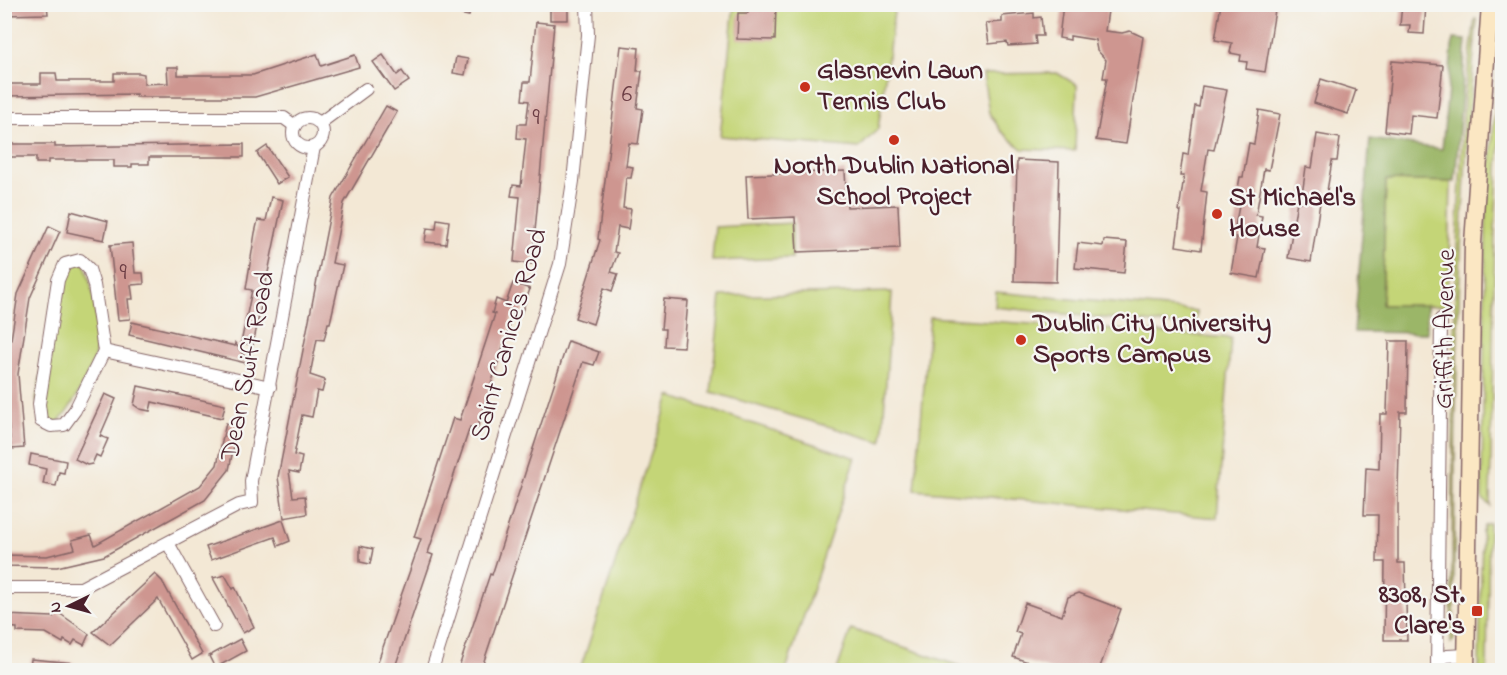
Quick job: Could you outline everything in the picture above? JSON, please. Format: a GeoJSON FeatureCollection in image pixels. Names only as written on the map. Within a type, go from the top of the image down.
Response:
{"type":"FeatureCollection","features":[{"type":"Feature","properties":{"kind":"main road","name":"Griffith Avenue"},"geometry":{"type":"LineString","coordinates":[[1466,663],[1472,255],[1490,4]]}},
{"type":"Feature","properties":{"kind":"street","name":"Saint Canice's Road"},"geometry":{"type":"LineString","coordinates":[[432,670],[560,264],[573,182],[588,35],[587,4]]}},
{"type":"Feature","properties":{"kind":"street"},"geometry":{"type":"LineString","coordinates":[[320,123],[366,89]]}},
{"type":"Feature","properties":{"kind":"street"},"geometry":{"type":"LineString","coordinates":[[4,118],[284,118],[296,126]]}},
{"type":"Feature","properties":{"kind":"street"},"geometry":{"type":"LineString","coordinates":[[307,118],[320,123],[323,138],[314,147],[304,147],[299,144],[293,134],[296,126],[307,118]]}},
{"type":"Feature","properties":{"kind":"street","name":"Dean Swift Road"},"geometry":{"type":"LineString","coordinates":[[4,588],[81,588],[239,505],[252,502],[251,481],[314,147]]}},
{"type":"Feature","properties":{"kind":"street"},"geometry":{"type":"LineString","coordinates":[[80,260],[89,269],[104,351],[75,410],[64,425],[51,426],[41,421],[39,404],[58,280],[65,264],[70,261],[80,260]]}},
{"type":"Feature","properties":{"kind":"street","name":"Griffith Avenue"},"geometry":{"type":"LineString","coordinates":[[1437,665],[1441,319]]}},
{"type":"Feature","properties":{"kind":"street"},"geometry":{"type":"LineString","coordinates":[[104,351],[270,387]]}},
{"type":"Feature","properties":{"kind":"street"},"geometry":{"type":"LineString","coordinates":[[168,543],[214,626]]}},
{"type":"Feature","properties":{"kind":"street","name":"Griffith Avenue"},"geometry":{"type":"LineString","coordinates":[[1437,665],[1447,656],[1466,663]]}},
{"type":"Feature","properties":{"kind":"green space","name":"Glasnevin Lawn Tennis Club"},"geometry":{"type":"Polygon","coordinates":[[[734,5],[895,5],[878,129],[859,148],[720,136],[734,5]]]}},
{"type":"Feature","properties":{"kind":"green space"},"geometry":{"type":"Polygon","coordinates":[[[1475,19],[1477,20],[1465,175],[1458,330],[1454,640],[1451,643],[1455,288],[1464,99],[1475,19]]]}},
{"type":"Feature","properties":{"kind":"green space"},"geometry":{"type":"Polygon","coordinates":[[[1502,19],[1490,506],[1482,498],[1486,222],[1502,19]]]}},
{"type":"Feature","properties":{"kind":"green space"},"geometry":{"type":"Polygon","coordinates":[[[1453,39],[1466,40],[1455,182],[1386,180],[1382,305],[1427,305],[1427,333],[1354,332],[1370,139],[1442,149],[1453,39]]]}},
{"type":"Feature","properties":{"kind":"green space"},"geometry":{"type":"Polygon","coordinates":[[[1057,73],[1077,85],[1075,151],[1022,149],[1001,131],[989,113],[983,74],[1057,73]]]}},
{"type":"Feature","properties":{"kind":"green space"},"geometry":{"type":"Polygon","coordinates":[[[1386,180],[1451,182],[1448,301],[1445,306],[1382,305],[1386,180]]]}},
{"type":"Feature","properties":{"kind":"green space"},"geometry":{"type":"Polygon","coordinates":[[[792,223],[792,258],[712,261],[715,227],[792,223]]]}},
{"type":"Feature","properties":{"kind":"green space"},"geometry":{"type":"Polygon","coordinates":[[[78,253],[87,272],[94,300],[97,329],[96,351],[84,382],[71,405],[50,428],[36,400],[63,263],[69,255],[78,253]]]}},
{"type":"Feature","properties":{"kind":"green space"},"geometry":{"type":"Polygon","coordinates":[[[892,292],[882,442],[711,392],[721,296],[892,292]]]}},
{"type":"Feature","properties":{"kind":"green space"},"geometry":{"type":"Polygon","coordinates":[[[996,292],[1197,311],[1195,327],[995,307],[996,292]]]}},
{"type":"Feature","properties":{"kind":"green space"},"geometry":{"type":"Polygon","coordinates":[[[930,317],[1231,338],[1217,518],[915,490],[930,317]]]}},
{"type":"Feature","properties":{"kind":"green space"},"geometry":{"type":"Polygon","coordinates":[[[670,396],[856,458],[786,670],[580,670],[670,396]]]}},
{"type":"Feature","properties":{"kind":"green space"},"geometry":{"type":"Polygon","coordinates":[[[1489,523],[1487,670],[1479,670],[1482,531],[1484,525],[1489,523]]]}},
{"type":"Feature","properties":{"kind":"green space"},"geometry":{"type":"Polygon","coordinates":[[[851,629],[971,670],[837,670],[851,629]]]}},
{"type":"Feature","properties":{"kind":"building"},"geometry":{"type":"Polygon","coordinates":[[[4,4],[47,4],[48,14],[4,15],[4,4]]]}},
{"type":"Feature","properties":{"kind":"building"},"geometry":{"type":"Polygon","coordinates":[[[437,4],[472,4],[469,16],[436,9],[437,4]]]}},
{"type":"Feature","properties":{"kind":"building"},"geometry":{"type":"Polygon","coordinates":[[[550,4],[568,4],[568,20],[550,20],[550,4]]]}},
{"type":"Feature","properties":{"kind":"building"},"geometry":{"type":"Polygon","coordinates":[[[748,4],[776,4],[775,40],[737,39],[738,13],[748,13],[748,4]]]}},
{"type":"Feature","properties":{"kind":"building"},"geometry":{"type":"Polygon","coordinates":[[[1063,4],[1109,4],[1105,31],[1122,33],[1130,31],[1143,37],[1126,144],[1096,140],[1107,78],[1103,78],[1106,60],[1097,50],[1095,40],[1070,36],[1070,40],[1059,38],[1063,4]]]}},
{"type":"Feature","properties":{"kind":"building"},"geometry":{"type":"Polygon","coordinates":[[[1221,4],[1276,4],[1265,72],[1246,69],[1247,62],[1240,61],[1241,55],[1230,53],[1232,43],[1215,40],[1221,4]]]}},
{"type":"Feature","properties":{"kind":"building"},"geometry":{"type":"Polygon","coordinates":[[[1402,4],[1426,4],[1424,34],[1409,33],[1410,25],[1400,25],[1402,4]]]}},
{"type":"Feature","properties":{"kind":"building"},"geometry":{"type":"Polygon","coordinates":[[[1034,13],[1034,18],[1041,17],[1043,36],[1035,36],[1036,44],[1008,46],[1007,42],[989,44],[986,23],[1002,22],[1002,16],[1034,13]]]}},
{"type":"Feature","properties":{"kind":"building"},"geometry":{"type":"Polygon","coordinates":[[[536,22],[554,24],[532,264],[514,262],[520,197],[511,196],[513,185],[521,186],[526,139],[517,138],[518,124],[526,124],[529,101],[522,100],[524,82],[530,82],[536,22]]]}},
{"type":"Feature","properties":{"kind":"building"},"geometry":{"type":"Polygon","coordinates":[[[621,46],[639,48],[637,71],[642,71],[637,108],[643,109],[638,144],[629,143],[626,166],[633,167],[631,178],[626,178],[623,208],[631,209],[628,229],[618,227],[614,252],[618,253],[611,272],[618,274],[612,291],[604,288],[593,324],[575,318],[600,240],[598,239],[621,46]]]}},
{"type":"Feature","properties":{"kind":"building"},"geometry":{"type":"Polygon","coordinates":[[[317,54],[321,66],[355,55],[359,67],[255,97],[136,97],[136,94],[4,96],[4,84],[41,84],[41,73],[56,73],[57,81],[114,81],[114,73],[139,73],[144,74],[144,84],[168,83],[167,67],[178,67],[178,75],[253,75],[317,54]]]}},
{"type":"Feature","properties":{"kind":"building"},"geometry":{"type":"Polygon","coordinates":[[[383,55],[397,75],[402,71],[409,81],[394,91],[373,62],[383,55]]]}},
{"type":"Feature","properties":{"kind":"building"},"geometry":{"type":"Polygon","coordinates":[[[456,57],[468,59],[465,75],[453,73],[456,57]]]}},
{"type":"Feature","properties":{"kind":"building"},"geometry":{"type":"Polygon","coordinates":[[[1392,61],[1443,65],[1437,118],[1411,115],[1409,134],[1385,131],[1392,61]]]}},
{"type":"Feature","properties":{"kind":"building"},"geometry":{"type":"Polygon","coordinates":[[[1321,79],[1356,90],[1348,114],[1314,103],[1321,79]]]}},
{"type":"Feature","properties":{"kind":"building"},"geometry":{"type":"Polygon","coordinates":[[[1202,86],[1227,90],[1214,150],[1208,149],[1201,191],[1207,192],[1201,250],[1176,246],[1184,176],[1180,176],[1183,154],[1188,155],[1195,106],[1199,107],[1202,86]]]}},
{"type":"Feature","properties":{"kind":"building"},"geometry":{"type":"Polygon","coordinates":[[[386,106],[397,112],[344,203],[332,263],[343,265],[330,323],[328,323],[324,340],[317,339],[310,375],[325,380],[322,392],[317,391],[312,417],[302,415],[294,455],[302,457],[299,473],[289,471],[293,497],[305,496],[307,514],[284,518],[278,477],[333,198],[386,106]]]}},
{"type":"Feature","properties":{"kind":"building"},"geometry":{"type":"Polygon","coordinates":[[[1259,110],[1280,114],[1269,170],[1264,169],[1256,215],[1262,216],[1257,247],[1265,248],[1259,278],[1231,273],[1237,237],[1233,237],[1240,201],[1236,200],[1249,143],[1254,144],[1259,110]]]}},
{"type":"Feature","properties":{"kind":"building"},"geometry":{"type":"Polygon","coordinates":[[[1317,134],[1340,138],[1337,161],[1332,161],[1326,197],[1321,196],[1311,262],[1288,258],[1297,201],[1301,202],[1306,167],[1312,168],[1317,134]]]}},
{"type":"Feature","properties":{"kind":"building"},"geometry":{"type":"Polygon","coordinates":[[[4,144],[55,144],[55,147],[244,144],[244,157],[149,157],[149,164],[132,164],[132,167],[114,167],[114,160],[48,160],[48,163],[36,163],[36,157],[4,157],[4,144]]]}},
{"type":"Feature","properties":{"kind":"building"},"geometry":{"type":"Polygon","coordinates":[[[267,146],[288,177],[277,184],[257,153],[267,146]]]}},
{"type":"Feature","properties":{"kind":"building"},"geometry":{"type":"Polygon","coordinates":[[[1017,160],[1059,162],[1056,282],[1014,281],[1017,160]]]}},
{"type":"Feature","properties":{"kind":"building","name":"North Dublin National School Project"},"geometry":{"type":"Polygon","coordinates":[[[845,171],[847,207],[898,205],[900,248],[797,252],[795,217],[748,219],[746,175],[845,171]]]}},
{"type":"Feature","properties":{"kind":"building"},"geometry":{"type":"Polygon","coordinates":[[[271,197],[283,200],[253,345],[241,343],[252,290],[246,289],[258,220],[266,221],[271,197]]]}},
{"type":"Feature","properties":{"kind":"building"},"geometry":{"type":"Polygon","coordinates":[[[71,211],[108,221],[104,240],[67,232],[71,211]]]}},
{"type":"Feature","properties":{"kind":"building"},"geometry":{"type":"Polygon","coordinates":[[[437,219],[449,221],[446,244],[425,242],[427,228],[436,229],[437,219]]]}},
{"type":"Feature","properties":{"kind":"building"},"geometry":{"type":"Polygon","coordinates":[[[49,226],[60,231],[30,298],[18,374],[24,448],[11,449],[7,412],[4,413],[4,339],[11,340],[18,294],[49,226]]]}},
{"type":"Feature","properties":{"kind":"building"},"geometry":{"type":"Polygon","coordinates":[[[1104,240],[1127,242],[1124,273],[1075,268],[1078,243],[1103,246],[1104,240]]]}},
{"type":"Feature","properties":{"kind":"building"},"geometry":{"type":"Polygon","coordinates":[[[132,243],[135,273],[143,273],[144,284],[131,285],[133,299],[128,299],[130,319],[118,320],[110,245],[132,243]]]}},
{"type":"Feature","properties":{"kind":"building"},"geometry":{"type":"Polygon","coordinates":[[[513,283],[530,289],[520,317],[513,315],[477,429],[470,427],[428,553],[433,555],[394,670],[375,670],[421,539],[414,537],[453,418],[460,420],[495,314],[492,313],[496,299],[506,303],[513,283]]]}},
{"type":"Feature","properties":{"kind":"building"},"geometry":{"type":"Polygon","coordinates":[[[664,299],[688,301],[684,347],[664,346],[665,329],[661,329],[664,299]]]}},
{"type":"Feature","properties":{"kind":"building"},"geometry":{"type":"Polygon","coordinates":[[[132,322],[235,346],[235,343],[250,364],[129,335],[132,322]]]}},
{"type":"Feature","properties":{"kind":"building"},"geometry":{"type":"Polygon","coordinates":[[[568,341],[599,352],[594,365],[583,362],[481,670],[458,670],[490,574],[492,575],[568,341]]]}},
{"type":"Feature","properties":{"kind":"building"},"geometry":{"type":"Polygon","coordinates":[[[1389,341],[1408,341],[1407,412],[1400,412],[1398,490],[1398,563],[1405,563],[1407,640],[1384,640],[1385,562],[1377,562],[1378,515],[1364,515],[1366,468],[1379,469],[1380,414],[1387,414],[1389,341]]]}},
{"type":"Feature","properties":{"kind":"building"},"geometry":{"type":"Polygon","coordinates":[[[138,386],[225,405],[222,418],[152,402],[150,411],[140,409],[134,405],[138,386]]]}},
{"type":"Feature","properties":{"kind":"building"},"geometry":{"type":"Polygon","coordinates":[[[105,394],[116,399],[100,436],[108,439],[100,457],[96,455],[92,464],[87,465],[75,459],[105,394]]]}},
{"type":"Feature","properties":{"kind":"building"},"geometry":{"type":"Polygon","coordinates":[[[226,423],[238,425],[229,470],[205,500],[104,556],[57,567],[4,566],[4,555],[47,556],[75,549],[72,540],[91,535],[95,545],[200,486],[217,465],[226,423]]]}},
{"type":"Feature","properties":{"kind":"building"},"geometry":{"type":"Polygon","coordinates":[[[31,454],[66,461],[64,473],[59,472],[56,486],[43,484],[46,469],[29,465],[31,454]]]}},
{"type":"Feature","properties":{"kind":"building"},"geometry":{"type":"Polygon","coordinates":[[[283,520],[290,541],[278,546],[275,537],[211,560],[206,547],[283,520]]]}},
{"type":"Feature","properties":{"kind":"building"},"geometry":{"type":"Polygon","coordinates":[[[360,546],[373,549],[370,564],[360,562],[360,546]]]}},
{"type":"Feature","properties":{"kind":"building"},"geometry":{"type":"Polygon","coordinates":[[[155,574],[162,581],[202,654],[192,660],[158,599],[110,645],[93,632],[155,574]]]}},
{"type":"Feature","properties":{"kind":"building"},"geometry":{"type":"Polygon","coordinates":[[[225,575],[233,589],[235,587],[254,627],[243,633],[213,578],[225,575]]]}},
{"type":"Feature","properties":{"kind":"building"},"geometry":{"type":"Polygon","coordinates":[[[1079,593],[1121,609],[1099,670],[1052,670],[1013,657],[1021,634],[1015,632],[1025,603],[1062,616],[1068,597],[1079,593]]]}},
{"type":"Feature","properties":{"kind":"building"},"geometry":{"type":"Polygon","coordinates":[[[56,611],[89,634],[84,645],[75,640],[72,645],[64,640],[63,643],[46,633],[17,632],[17,628],[4,627],[4,615],[53,617],[56,611]]]}},
{"type":"Feature","properties":{"kind":"building"},"geometry":{"type":"Polygon","coordinates":[[[240,639],[246,651],[215,668],[209,656],[240,639]]]}},
{"type":"Feature","properties":{"kind":"building"},"geometry":{"type":"Polygon","coordinates":[[[31,659],[74,663],[74,670],[30,670],[31,659]]]}},
{"type":"Feature","properties":{"kind":"place","name":"Glasnevin Lawn Tennis Club"},"geometry":{"type":"Point","coordinates":[805,87]}},
{"type":"Feature","properties":{"kind":"place","name":"North Dublin National School Project"},"geometry":{"type":"Point","coordinates":[894,140]}},
{"type":"Feature","properties":{"kind":"place","name":"St Michael's House"},"geometry":{"type":"Point","coordinates":[1217,214]}},
{"type":"Feature","properties":{"kind":"place","name":"Dublin City University Sports Campus"},"geometry":{"type":"Point","coordinates":[1021,340]}},
{"type":"Feature","properties":{"kind":"place","name":"8308, St. Clare's"},"geometry":{"type":"Point","coordinates":[1477,611]}}]}
